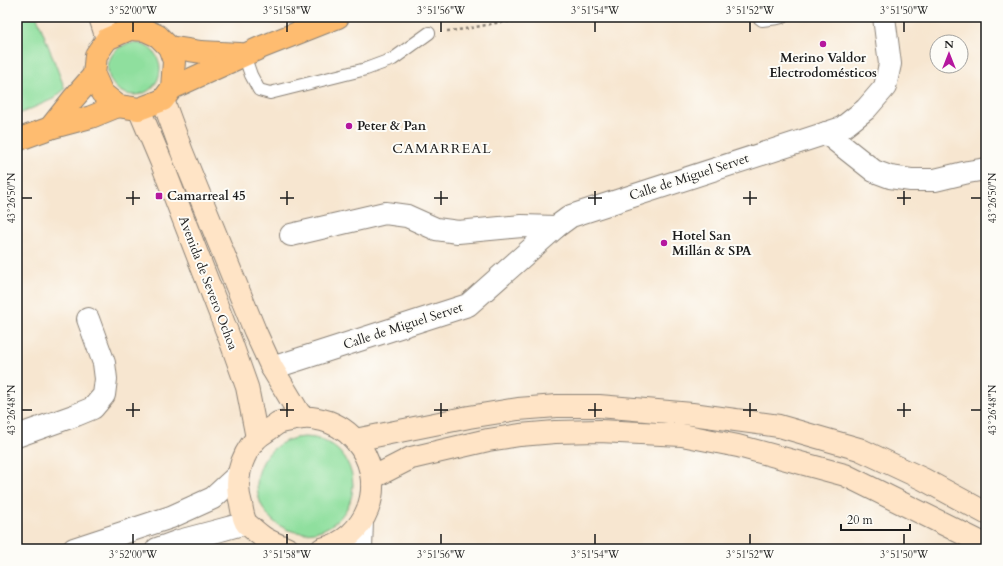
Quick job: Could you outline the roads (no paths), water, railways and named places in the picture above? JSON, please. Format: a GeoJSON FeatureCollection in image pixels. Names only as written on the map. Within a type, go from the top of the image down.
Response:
{"type":"FeatureCollection","features":[{"type":"Feature","properties":{"kind":"highway"},"geometry":{"type":"LineString","coordinates":[[17,140],[50,128],[129,108],[167,94],[244,54],[338,17]]}},
{"type":"Feature","properties":{"kind":"highway"},"geometry":{"type":"LineString","coordinates":[[129,108],[102,93],[94,75],[96,55],[107,38],[128,23],[158,36],[169,47],[174,61],[167,94]]}},
{"type":"Feature","properties":{"kind":"highway"},"geometry":{"type":"LineString","coordinates":[[169,47],[200,52],[244,54]]}},
{"type":"Feature","properties":{"kind":"highway"},"geometry":{"type":"LineString","coordinates":[[50,128],[94,75]]}},
{"type":"Feature","properties":{"kind":"main road"},"geometry":{"type":"LineString","coordinates":[[100,17],[107,38]]}},
{"type":"Feature","properties":{"kind":"main road","name":"Avenida de Severo Ochoa"},"geometry":{"type":"LineString","coordinates":[[167,94],[182,152],[256,331],[272,368],[302,418]]}},
{"type":"Feature","properties":{"kind":"main road","name":"Avenida de Severo Ochoa"},"geometry":{"type":"LineString","coordinates":[[129,108],[161,161],[247,387],[257,438]]}},
{"type":"Feature","properties":{"kind":"main road"},"geometry":{"type":"LineString","coordinates":[[355,440],[469,417],[518,409],[557,406],[598,406],[692,414],[779,426],[859,449],[923,479],[986,513]]}},
{"type":"Feature","properties":{"kind":"main road"},"geometry":{"type":"LineString","coordinates":[[288,549],[266,539],[246,523],[239,496],[239,474],[245,454],[257,438],[278,424],[302,418],[319,419],[345,430],[355,440],[367,458],[372,478],[371,499],[368,510],[362,521],[348,536],[331,547],[322,549]]}},
{"type":"Feature","properties":{"kind":"main road"},"geometry":{"type":"LineString","coordinates":[[372,478],[411,458],[488,440],[520,435],[599,431],[682,435],[738,446],[845,475],[986,545]]}},
{"type":"Feature","properties":{"kind":"street","name":"Calle de Miguel Servet"},"geometry":{"type":"LineString","coordinates":[[272,368],[468,305],[556,227],[571,216],[842,128],[866,109],[885,86],[890,64],[884,17]]}},
{"type":"Feature","properties":{"kind":"street"},"geometry":{"type":"LineString","coordinates":[[826,133],[874,171],[890,177],[911,180],[935,180],[986,169]]}},
{"type":"Feature","properties":{"kind":"street"},"geometry":{"type":"LineString","coordinates":[[291,235],[384,213],[407,216],[436,229],[458,232],[522,226],[556,227]]}},
{"type":"Feature","properties":{"kind":"street"},"geometry":{"type":"LineString","coordinates":[[17,436],[93,408],[104,395],[106,379],[104,363],[88,319]]}},
{"type":"Feature","properties":{"kind":"street"},"geometry":{"type":"LineString","coordinates":[[74,549],[171,517],[213,498],[239,474]]}},
{"type":"Feature","properties":{"kind":"street"},"geometry":{"type":"LineString","coordinates":[[361,549],[362,521]]}},
{"type":"Feature","properties":{"kind":"street"},"geometry":{"type":"LineString","coordinates":[[157,549],[179,540],[246,523]]}},
{"type":"Feature","properties":{"kind":"lane"},"geometry":{"type":"LineString","coordinates":[[758,17],[762,20],[782,17]]}},
{"type":"Feature","properties":{"kind":"lane"},"geometry":{"type":"LineString","coordinates":[[244,54],[251,76],[259,90],[270,93],[366,69],[393,60],[429,33]]}},
{"type":"Feature","properties":{"kind":"place","name":"Merino Valdor Electrodomésticos"},"geometry":{"type":"Point","coordinates":[823,44]}},
{"type":"Feature","properties":{"kind":"place","name":"Peter & Pan"},"geometry":{"type":"Point","coordinates":[349,126]}},
{"type":"Feature","properties":{"kind":"place","name":"Camarreal 45"},"geometry":{"type":"Point","coordinates":[159,196]}},
{"type":"Feature","properties":{"kind":"place","name":"Hotel San Millán & SPA"},"geometry":{"type":"Point","coordinates":[664,243]}},
{"type":"Feature","properties":{"kind":"district","name":"CAMARREAL"},"geometry":{"type":"Point","coordinates":[442,148]}}]}
